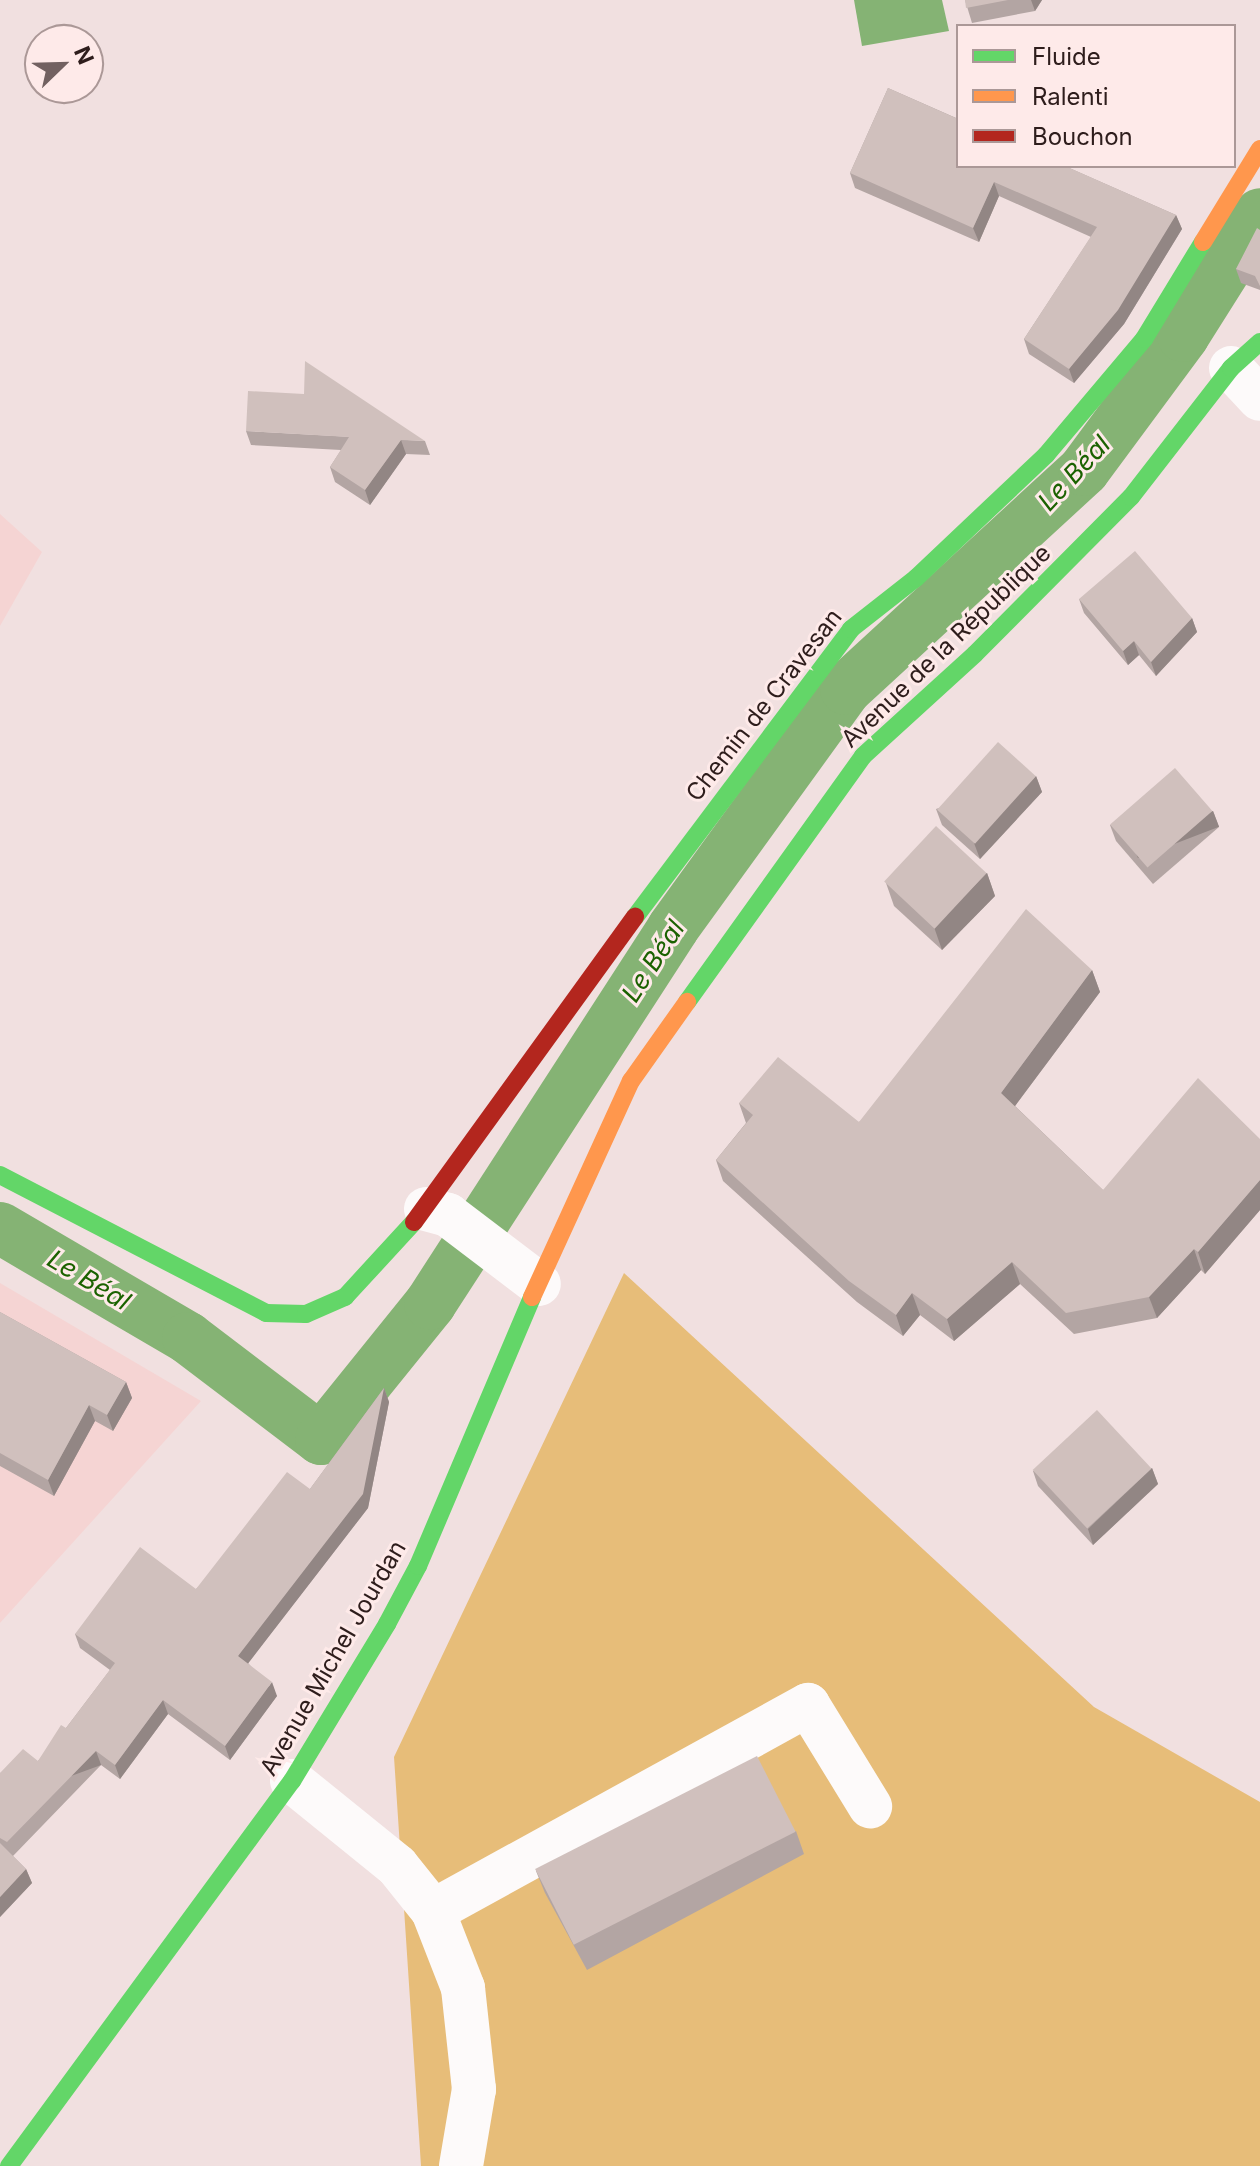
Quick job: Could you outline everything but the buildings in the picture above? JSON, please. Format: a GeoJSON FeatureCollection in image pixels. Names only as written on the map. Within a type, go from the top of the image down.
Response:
{"type":"FeatureCollection","features":[{"type":"Feature","properties":{"kind":"main road","name":"Chemin de Cravesan"},"geometry":{"type":"LineString","coordinates":[[0,1175],[266,1313],[306,1314],[345,1297],[437,1212],[709,813],[851,629],[916,578],[1046,455],[1144,339],[1260,149]]}},
{"type":"Feature","properties":{"kind":"main road","name":"Avenue de la République"},"geometry":{"type":"LineString","coordinates":[[631,1081],[863,756],[975,654],[1131,497],[1250,369]]}},
{"type":"Feature","properties":{"kind":"main road","name":"Avenue Michel Jourdan"},"geometry":{"type":"LineString","coordinates":[[9,2166],[292,1781],[418,1566],[539,1284],[631,1081]]}},
{"type":"Feature","properties":{"kind":"street"},"geometry":{"type":"LineString","coordinates":[[437,1212],[539,1284]]}},
{"type":"Feature","properties":{"kind":"street"},"geometry":{"type":"LineString","coordinates":[[433,1911],[808,1705],[870,1806]]}},
{"type":"Feature","properties":{"kind":"street"},"geometry":{"type":"LineString","coordinates":[[292,1781],[397,1866],[433,1911],[463,1988],[468,2031],[474,2089],[461,2166]]}},
{"type":"Feature","properties":{"kind":"shaded area"},"geometry":{"type":"Polygon","coordinates":[[[854,0],[942,0],[949,31],[862,46],[854,0]]]}},
{"type":"Feature","properties":{"kind":"shaded area"},"geometry":{"type":"Polygon","coordinates":[[[0,514],[42,552],[0,626],[0,514]]]}},
{"type":"Feature","properties":{"kind":"shaded area"},"geometry":{"type":"Polygon","coordinates":[[[624,1273],[1094,1707],[1260,1802],[1260,2166],[421,2166],[394,1757],[624,1273]]]}},
{"type":"Feature","properties":{"kind":"shaded area"},"geometry":{"type":"Polygon","coordinates":[[[0,1283],[201,1401],[0,1623],[0,1283]]]}},
{"type":"Feature","properties":{"kind":"waterway","name":"Le Béal"},"geometry":{"type":"LineString","coordinates":[[0,1228],[188,1338],[321,1439],[430,1304],[673,928],[846,689],[1084,470],[1183,336],[1260,214]]}},
{"type":"Feature","properties":{"kind":"traffic: fast"},"geometry":{"type":"LineString","coordinates":[[635,917],[851,629],[916,578],[1046,455],[1144,339],[1203,242]]}},
{"type":"Feature","properties":{"kind":"traffic: fast"},"geometry":{"type":"LineString","coordinates":[[687,1002],[863,756],[975,654],[1131,497],[1231,368],[1260,342]]}},
{"type":"Feature","properties":{"kind":"traffic: fast"},"geometry":{"type":"LineString","coordinates":[[0,1175],[266,1313],[306,1314],[345,1297],[414,1222]]}},
{"type":"Feature","properties":{"kind":"traffic: fast"},"geometry":{"type":"LineString","coordinates":[[9,2166],[292,1781],[387,1624],[418,1566],[532,1297]]}},
{"type":"Feature","properties":{"kind":"traffic: slow"},"geometry":{"type":"LineString","coordinates":[[1203,242],[1260,149]]}},
{"type":"Feature","properties":{"kind":"traffic: slow"},"geometry":{"type":"LineString","coordinates":[[532,1297],[631,1081],[687,1002]]}},
{"type":"Feature","properties":{"kind":"traffic: jam"},"geometry":{"type":"LineString","coordinates":[[414,1222],[635,917]]}}]}
